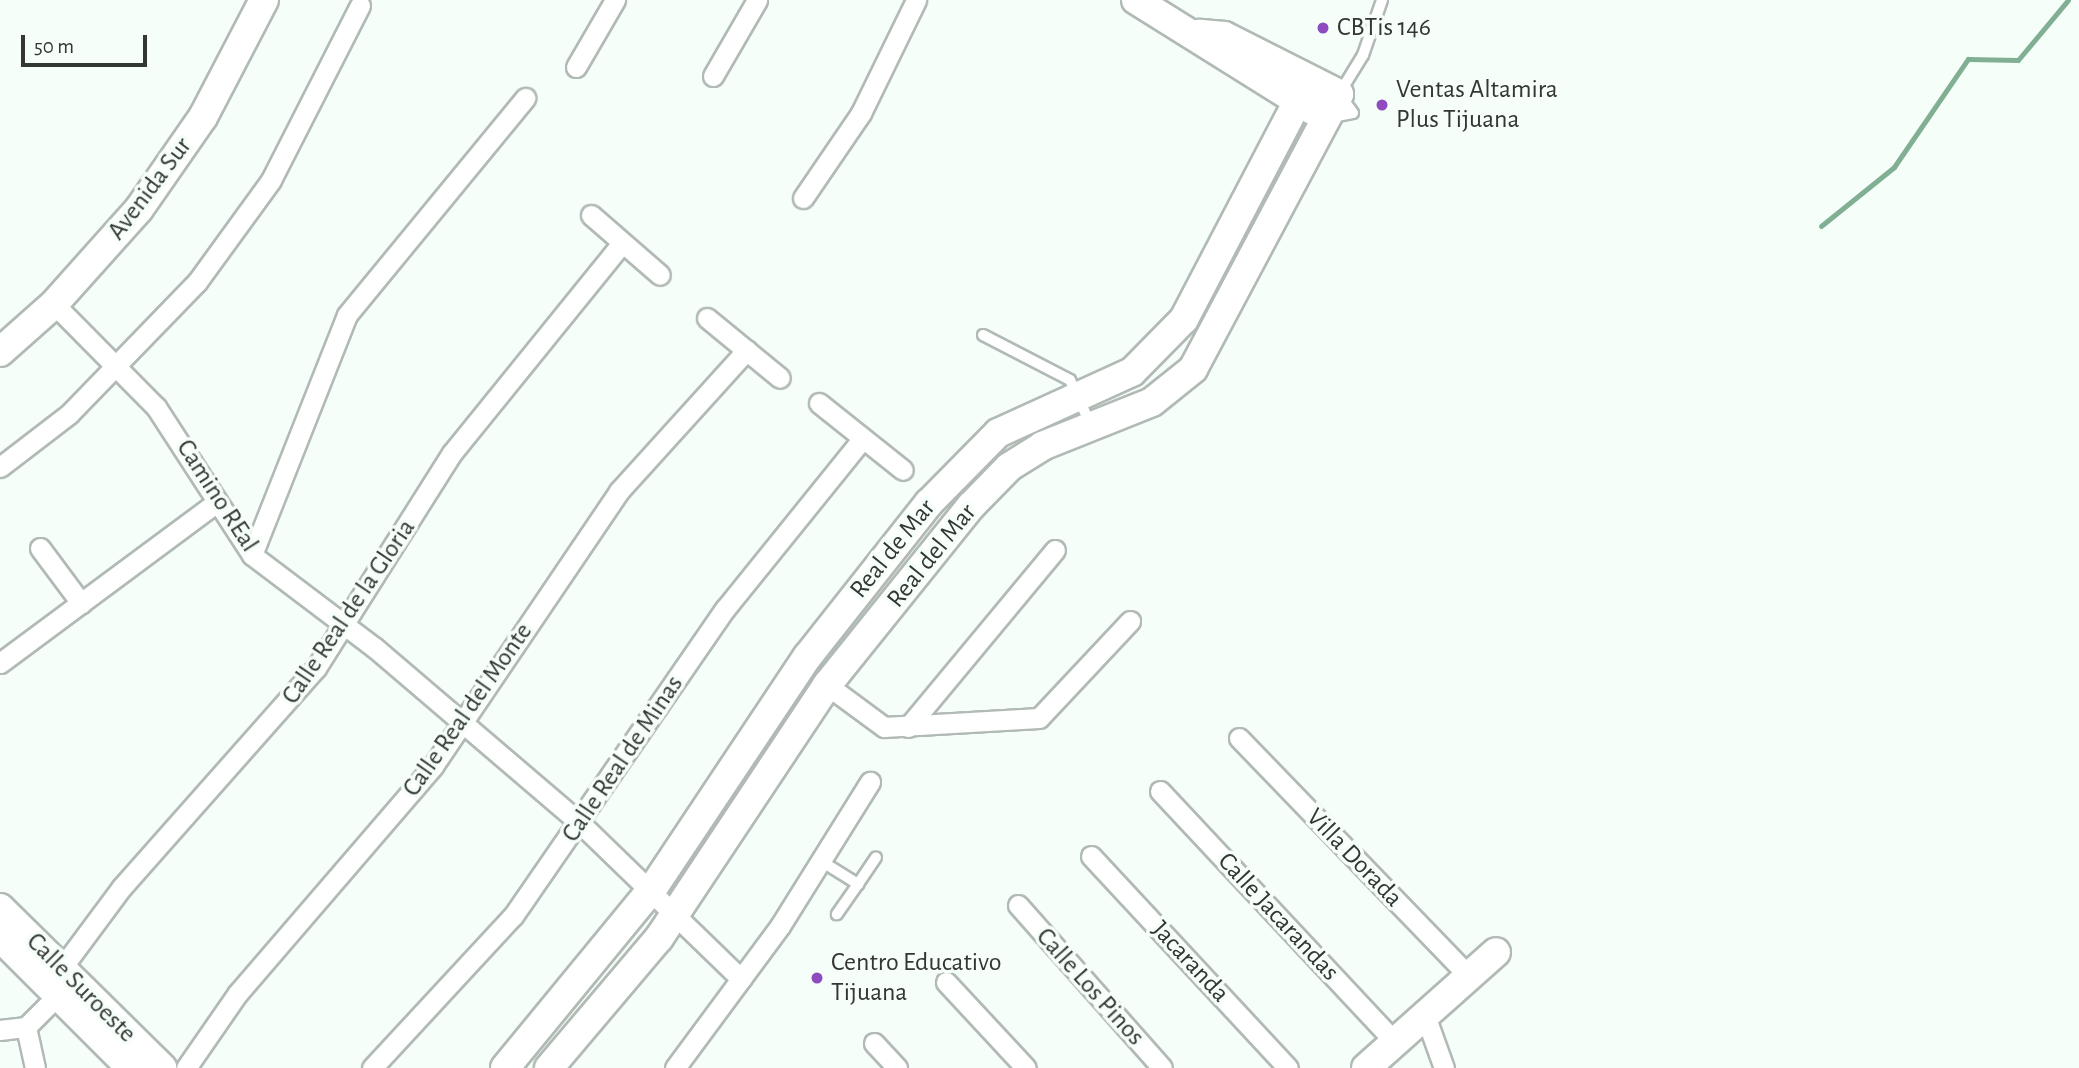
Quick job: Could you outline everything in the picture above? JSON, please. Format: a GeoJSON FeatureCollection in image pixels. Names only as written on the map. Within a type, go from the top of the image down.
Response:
{"type":"FeatureCollection","features":[{"type":"Feature","properties":{"kind":"street","name":"Avenida Sur"},"geometry":{"type":"LineString","coordinates":[[0,352],[54,304],[171,166],[264,0]]}},
{"type":"Feature","properties":{"kind":"street"},"geometry":{"type":"LineString","coordinates":[[576,67],[615,0]]}},
{"type":"Feature","properties":{"kind":"street"},"geometry":{"type":"LineString","coordinates":[[713,76],[757,0]]}},
{"type":"Feature","properties":{"kind":"street"},"geometry":{"type":"LineString","coordinates":[[803,198],[861,113],[916,0]]}},
{"type":"Feature","properties":{"kind":"street"},"geometry":{"type":"LineString","coordinates":[[1136,0],[1199,34],[1224,36],[1303,91],[1333,106]]}},
{"type":"Feature","properties":{"kind":"street"},"geometry":{"type":"LineString","coordinates":[[0,467],[118,367],[197,282],[271,180],[360,5]]}},
{"type":"Feature","properties":{"kind":"street","name":"Real de Mar"},"geometry":{"type":"LineString","coordinates":[[505,1068],[653,888],[808,656],[929,503],[998,433],[1132,372],[1184,319],[1303,91]]}},
{"type":"Feature","properties":{"kind":"street"},"geometry":{"type":"LineString","coordinates":[[252,555],[347,315],[525,98]]}},
{"type":"Feature","properties":{"kind":"street","name":"Real del Mar"},"geometry":{"type":"LineString","coordinates":[[549,1068],[676,915],[827,685],[1009,467],[1092,426],[1152,402],[1193,369],[1333,106]]}},
{"type":"Feature","properties":{"kind":"street"},"geometry":{"type":"LineString","coordinates":[[591,215],[660,275]]}},
{"type":"Feature","properties":{"kind":"street","name":"Calle Real de la Gloria"},"geometry":{"type":"LineString","coordinates":[[26,1027],[59,982],[105,908],[275,719],[346,625],[452,453],[622,243]]}},
{"type":"Feature","properties":{"kind":"street","name":"Camino REal"},"geometry":{"type":"LineString","coordinates":[[54,304],[118,367],[177,435],[252,555],[346,625],[580,822],[653,888],[676,915],[741,979]]}},
{"type":"Feature","properties":{"kind":"street"},"geometry":{"type":"LineString","coordinates":[[706,318],[780,378]]}},
{"type":"Feature","properties":{"kind":"street","name":"Calle Real del Monte"},"geometry":{"type":"LineString","coordinates":[[186,1068],[238,993],[390,820],[463,723],[619,491],[747,350]]}},
{"type":"Feature","properties":{"kind":"street"},"geometry":{"type":"LineString","coordinates":[[818,403],[902,470]]}},
{"type":"Feature","properties":{"kind":"street","name":"Calle Real de Minas"},"geometry":{"type":"LineString","coordinates":[[372,1068],[513,916],[725,609],[862,439]]}},
{"type":"Feature","properties":{"kind":"street"},"geometry":{"type":"LineString","coordinates":[[0,663],[217,502]]}},
{"type":"Feature","properties":{"kind":"street"},"geometry":{"type":"LineString","coordinates":[[40,548],[81,603]]}},
{"type":"Feature","properties":{"kind":"street"},"geometry":{"type":"LineString","coordinates":[[908,727],[1055,550]]}},
{"type":"Feature","properties":{"kind":"street"},"geometry":{"type":"LineString","coordinates":[[827,685],[877,725],[908,727],[1039,718],[1130,621]]}},
{"type":"Feature","properties":{"kind":"street","name":"Villa Dorada"},"geometry":{"type":"LineString","coordinates":[[1239,738],[1470,977]]}},
{"type":"Feature","properties":{"kind":"street"},"geometry":{"type":"LineString","coordinates":[[675,1068],[741,979],[821,861],[870,782]]}},
{"type":"Feature","properties":{"kind":"street","name":"Calle Jacarandas"},"geometry":{"type":"LineString","coordinates":[[1160,791],[1397,1044]]}},
{"type":"Feature","properties":{"kind":"street","name":"Jacaranda"},"geometry":{"type":"LineString","coordinates":[[1091,856],[1288,1068]]}},
{"type":"Feature","properties":{"kind":"street","name":"Calle Los Pinos"},"geometry":{"type":"LineString","coordinates":[[1018,905],[1162,1068]]}},
{"type":"Feature","properties":{"kind":"street","name":"Calle Suroeste"},"geometry":{"type":"LineString","coordinates":[[0,908],[131,1068]]}},
{"type":"Feature","properties":{"kind":"street","name":"Calle Suroeste"},"geometry":{"type":"LineString","coordinates":[[0,937],[59,982],[162,1068]]}},
{"type":"Feature","properties":{"kind":"street"},"geometry":{"type":"LineString","coordinates":[[1366,1068],[1397,1044],[1496,952]]}},
{"type":"Feature","properties":{"kind":"street"},"geometry":{"type":"LineString","coordinates":[[946,982],[1026,1068]]}},
{"type":"Feature","properties":{"kind":"street"},"geometry":{"type":"LineString","coordinates":[[1426,1018],[1444,1068]]}},
{"type":"Feature","properties":{"kind":"street"},"geometry":{"type":"LineString","coordinates":[[0,1030],[26,1027],[35,1068]]}},
{"type":"Feature","properties":{"kind":"street"},"geometry":{"type":"LineString","coordinates":[[874,1043],[897,1068]]}},
{"type":"Feature","properties":{"kind":"lane"},"geometry":{"type":"LineString","coordinates":[[1333,106],[1363,55],[1382,0]]}},
{"type":"Feature","properties":{"kind":"lane"},"geometry":{"type":"LineString","coordinates":[[984,335],[1053,367],[1080,394],[1092,426]]}},
{"type":"Feature","properties":{"kind":"lane"},"geometry":{"type":"LineString","coordinates":[[837,914],[876,857]]}},
{"type":"Feature","properties":{"kind":"lane"},"geometry":{"type":"LineString","coordinates":[[821,861],[858,884]]}},
{"type":"Feature","properties":{"kind":"waterway"},"geometry":{"type":"LineString","coordinates":[[1821,226],[1894,167],[1968,59],[2018,60],[2068,0]]}},
{"type":"Feature","properties":{"kind":"place","name":"CBTis 146"},"geometry":{"type":"Point","coordinates":[1323,28]}},
{"type":"Feature","properties":{"kind":"place","name":"Ventas Altamira Plus Tijuana"},"geometry":{"type":"Point","coordinates":[1382,105]}},
{"type":"Feature","properties":{"kind":"place","name":"Centro Educativo Tijuana"},"geometry":{"type":"Point","coordinates":[817,978]}}]}
